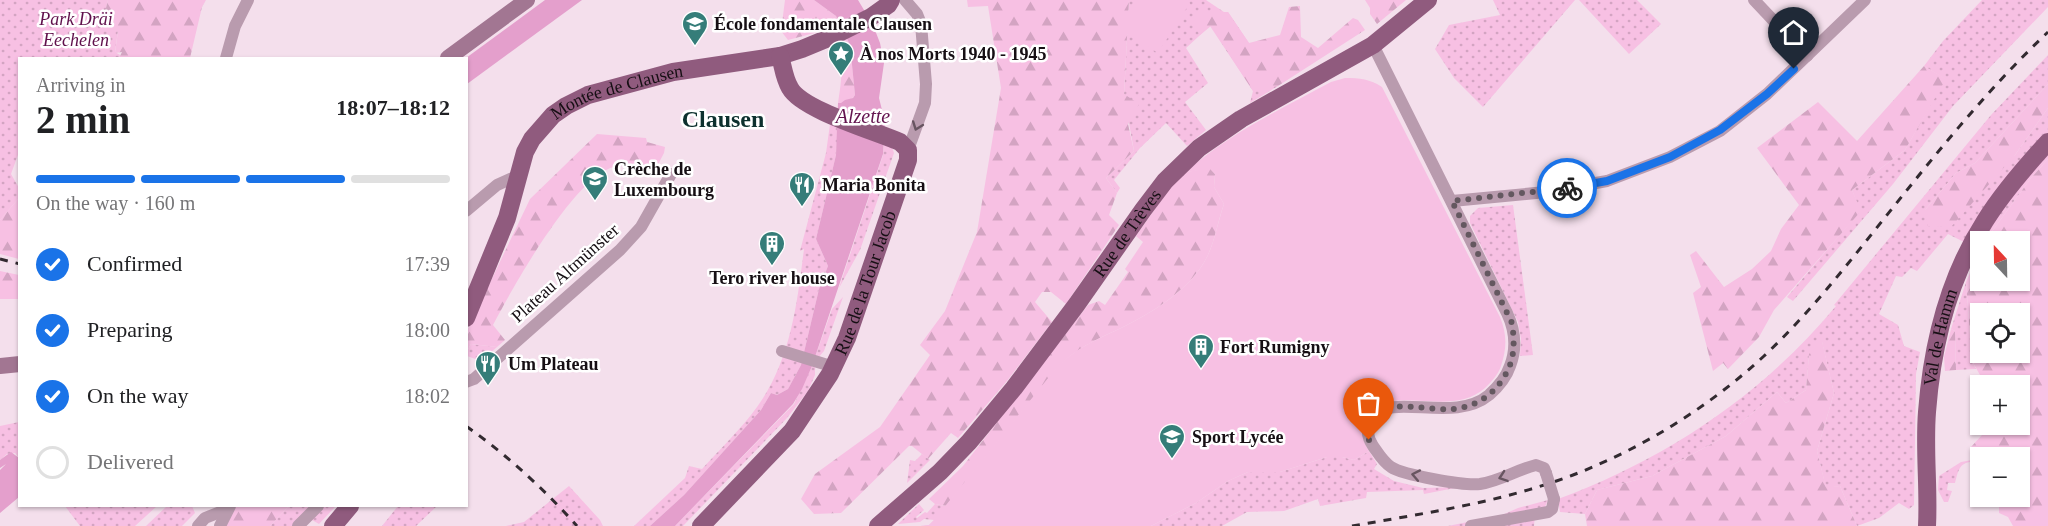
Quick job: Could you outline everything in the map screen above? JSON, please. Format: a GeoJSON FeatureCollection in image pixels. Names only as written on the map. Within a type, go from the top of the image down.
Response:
{"type":"FeatureCollection","features":[{"type":"Feature","properties":{"kind":"main road"},"geometry":{"type":"LineString","coordinates":[[448,57],[509,5],[526,0]]}},
{"type":"Feature","properties":{"kind":"main road","name":"Montée de Clausen"},"geometry":{"type":"LineString","coordinates":[[468,313],[507,218],[517,176],[529,146],[543,125],[559,110],[579,98],[673,72],[780,56],[831,38],[871,17],[888,5],[891,0]]}},
{"type":"Feature","properties":{"kind":"main road","name":"Rue de Trèves"},"geometry":{"type":"LineString","coordinates":[[878,526],[969,442],[1014,388],[1165,181],[1198,148],[1241,119],[1373,45],[1428,0]]}},
{"type":"Feature","properties":{"kind":"main road"},"geometry":{"type":"LineString","coordinates":[[780,56],[790,89],[806,102],[900,142],[908,150]]}},
{"type":"Feature","properties":{"kind":"main road","name":"Val de Hamm"},"geometry":{"type":"LineString","coordinates":[[1927,526],[1927,412],[1933,366],[1945,310],[1967,254],[1985,221],[2022,170],[2048,142]]}},
{"type":"Feature","properties":{"kind":"main road","name":"Rue de la Tour Jacob"},"geometry":{"type":"LineString","coordinates":[[701,526],[792,431],[814,400],[825,364],[847,338],[908,160],[908,150]]}},
{"type":"Feature","properties":{"kind":"main road"},"geometry":{"type":"LineString","coordinates":[[0,366],[18,364]]}},
{"type":"Feature","properties":{"kind":"main road"},"geometry":{"type":"LineString","coordinates":[[333,526],[349,507]]}},
{"type":"Feature","properties":{"kind":"street"},"geometry":{"type":"LineString","coordinates":[[226,57],[235,26],[248,0]]}},
{"type":"Feature","properties":{"kind":"street","name":"Rue de la Tour Jacob"},"geometry":{"type":"LineString","coordinates":[[905,0],[917,14],[921,24],[926,84],[925,103],[908,150]]}},
{"type":"Feature","properties":{"kind":"street"},"geometry":{"type":"LineString","coordinates":[[1754,0],[1807,56]]}},
{"type":"Feature","properties":{"kind":"street"},"geometry":{"type":"LineString","coordinates":[[1452,201],[1546,192],[1607,181],[1670,157],[1720,130],[1767,94],[1865,0]]}},
{"type":"Feature","properties":{"kind":"street"},"geometry":{"type":"LineString","coordinates":[[1373,45],[1512,323],[1515,340],[1508,373],[1497,388],[1484,399],[1468,406],[1451,409],[1392,406],[1379,410],[1371,418],[1368,429],[1369,440],[1382,458],[1390,466],[1400,471],[1467,483],[1478,484],[1502,479],[1536,465],[1544,468],[1554,499],[1552,509],[1548,512],[1471,526]]}},
{"type":"Feature","properties":{"kind":"street","name":"Plateau Altmünster"},"geometry":{"type":"LineString","coordinates":[[468,381],[474,379],[620,250],[641,227],[671,174]]}},
{"type":"Feature","properties":{"kind":"street"},"geometry":{"type":"LineString","coordinates":[[468,209],[497,185],[517,176]]}},
{"type":"Feature","properties":{"kind":"street"},"geometry":{"type":"LineString","coordinates":[[783,351],[825,364]]}},
{"type":"Feature","properties":{"kind":"street"},"geometry":{"type":"LineString","coordinates":[[198,526],[205,518],[229,507]]}},
{"type":"Feature","properties":{"kind":"street"},"geometry":{"type":"LineString","coordinates":[[220,526],[229,507]]}},
{"type":"Feature","properties":{"kind":"street"},"geometry":{"type":"LineString","coordinates":[[298,526],[317,507]]}},
{"type":"Feature","properties":{"kind":"green space","name":"Park Dräi Eechelen"},"geometry":{"type":"Polygon","coordinates":[[[0,0],[108,0],[106,8],[118,31],[115,52],[120,55],[119,57],[18,57],[18,155],[11,174],[18,186],[18,199],[0,220],[0,0]]]}},
{"type":"Feature","properties":{"kind":"green space"},"geometry":{"type":"Polygon","coordinates":[[[108,0],[206,0],[202,7],[190,57],[120,57],[122,52],[115,53],[118,31],[110,30],[106,8],[108,0]]]}},
{"type":"Feature","properties":{"kind":"green space"},"geometry":{"type":"Polygon","coordinates":[[[785,0],[814,0],[836,16],[850,45],[855,95],[850,100],[838,103],[841,62],[828,24],[823,26],[822,31],[788,40],[781,31],[785,0]]]}},
{"type":"Feature","properties":{"kind":"green space"},"geometry":{"type":"Polygon","coordinates":[[[967,0],[1129,0],[1124,94],[1139,104],[1128,124],[1134,151],[1106,178],[1117,193],[1109,215],[1119,225],[1066,304],[1051,292],[1042,292],[1035,302],[1052,322],[1007,381],[958,438],[951,433],[928,459],[909,446],[841,513],[814,514],[801,499],[815,474],[880,427],[930,355],[920,345],[945,311],[977,232],[1001,88],[988,6],[968,7],[967,0]]]}},
{"type":"Feature","properties":{"kind":"green space"},"geometry":{"type":"Polygon","coordinates":[[[1129,0],[1206,0],[1224,12],[1228,12],[1278,86],[1250,103],[1253,91],[1210,26],[1186,48],[1208,83],[1185,102],[1206,130],[1187,146],[1166,123],[1140,148],[1114,180],[1120,188],[1117,193],[1106,178],[1134,151],[1124,95],[1129,0]]]}},
{"type":"Feature","properties":{"kind":"green space"},"geometry":{"type":"Polygon","coordinates":[[[1135,0],[1185,0],[1190,3],[1158,53],[1118,28],[1135,0]]]}},
{"type":"Feature","properties":{"kind":"green space"},"geometry":{"type":"Polygon","coordinates":[[[1365,0],[1406,0],[1377,24],[1365,0]]]}},
{"type":"Feature","properties":{"kind":"green space"},"geometry":{"type":"Polygon","coordinates":[[[1493,0],[1575,0],[1483,107],[1454,78],[1435,49],[1449,25],[1500,15],[1493,0]]]}},
{"type":"Feature","properties":{"kind":"green space"},"geometry":{"type":"Polygon","coordinates":[[[1579,0],[1637,0],[1661,24],[1629,54],[1579,0]]]}},
{"type":"Feature","properties":{"kind":"green space"},"geometry":{"type":"Polygon","coordinates":[[[1982,0],[2048,0],[2048,7],[1953,106],[1893,184],[1793,301],[1787,297],[1860,211],[1852,190],[1905,150],[1945,79],[1924,66],[1943,41],[1982,0]]]}},
{"type":"Feature","properties":{"kind":"green space"},"geometry":{"type":"Polygon","coordinates":[[[1300,6],[1301,37],[1318,48],[1353,18],[1358,20],[1365,30],[1278,86],[1253,91],[1211,26],[1200,35],[1193,24],[1198,13],[1228,12],[1249,43],[1280,35],[1289,7],[1300,6]]]}},
{"type":"Feature","properties":{"kind":"green space"},"geometry":{"type":"Polygon","coordinates":[[[2048,55],[2048,84],[1975,163],[1956,173],[1925,210],[2015,155],[2048,108],[2048,159],[2031,178],[1992,231],[1970,231],[1970,245],[1948,234],[1917,271],[1911,268],[1902,277],[1896,276],[1879,314],[1898,325],[1904,346],[1920,352],[1916,374],[1914,505],[1909,509],[1899,503],[1879,518],[1857,526],[1840,486],[1826,488],[1817,451],[1834,393],[1822,342],[1809,355],[1806,390],[1786,403],[1777,392],[1726,436],[1652,476],[1597,490],[1585,514],[1560,512],[1558,499],[1598,483],[1674,444],[1744,396],[1777,368],[1836,306],[1834,305],[1991,115],[2048,55]]]}},
{"type":"Feature","properties":{"kind":"green space"},"geometry":{"type":"Polygon","coordinates":[[[1924,66],[1946,79],[1905,150],[1852,190],[1861,211],[1774,310],[1759,337],[1728,369],[1723,363],[1713,371],[1693,293],[1701,287],[1690,255],[1696,251],[1724,287],[1752,269],[1771,251],[1781,229],[1799,205],[1757,148],[1818,102],[1857,141],[1924,66]]]}},
{"type":"Feature","properties":{"kind":"green space"},"geometry":{"type":"Polygon","coordinates":[[[1345,78],[1365,80],[1382,87],[1500,317],[1505,335],[1504,353],[1500,369],[1490,383],[1475,395],[1464,399],[1440,402],[1404,400],[1383,403],[1369,412],[1365,419],[1363,434],[1369,451],[1354,460],[1327,457],[1280,472],[1248,472],[1228,481],[1196,503],[1151,526],[921,526],[929,525],[934,520],[1057,367],[1082,348],[1162,305],[1183,288],[1200,268],[1212,244],[1224,204],[1214,187],[1215,174],[1210,169],[1186,172],[1202,158],[1255,123],[1331,82],[1345,78]]]}},
{"type":"Feature","properties":{"kind":"green space"},"geometry":{"type":"Polygon","coordinates":[[[2048,84],[2048,108],[2015,155],[1951,227],[1928,226],[1925,210],[1956,173],[1975,163],[2048,84]]]}},
{"type":"Feature","properties":{"kind":"green space"},"geometry":{"type":"Polygon","coordinates":[[[830,124],[838,127],[836,155],[816,239],[828,266],[819,289],[801,365],[788,389],[777,395],[771,393],[761,410],[684,495],[650,526],[634,526],[685,478],[689,466],[702,469],[730,439],[757,407],[778,370],[791,331],[804,249],[800,251],[826,153],[830,124]]]}},
{"type":"Feature","properties":{"kind":"green space"},"geometry":{"type":"Polygon","coordinates":[[[597,134],[646,138],[647,142],[665,147],[651,178],[621,166],[604,171],[586,185],[548,232],[493,325],[505,340],[497,347],[471,344],[468,349],[468,329],[530,199],[597,134]]]}},
{"type":"Feature","properties":{"kind":"green space"},"geometry":{"type":"Polygon","coordinates":[[[884,143],[892,147],[894,153],[860,250],[839,288],[883,155],[884,143]]]}},
{"type":"Feature","properties":{"kind":"green space"},"geometry":{"type":"Polygon","coordinates":[[[2048,159],[2048,526],[2013,526],[2008,517],[1999,513],[1999,507],[2030,507],[2030,447],[1971,447],[1982,435],[2030,435],[2030,375],[1980,375],[1973,363],[2030,363],[2030,303],[1970,303],[1970,335],[1966,282],[1970,273],[1970,291],[2030,291],[2030,231],[1992,231],[2031,178],[2048,159]]]}},
{"type":"Feature","properties":{"kind":"green space"},"geometry":{"type":"Polygon","coordinates":[[[1210,168],[1215,174],[1214,187],[1224,204],[1210,251],[1192,278],[1173,297],[1150,312],[1090,343],[1065,360],[946,506],[935,504],[929,499],[963,466],[1088,305],[1099,301],[1105,305],[1128,272],[1125,269],[1143,242],[1136,236],[1171,186],[1186,172],[1210,168]]]}},
{"type":"Feature","properties":{"kind":"green space"},"geometry":{"type":"Polygon","coordinates":[[[18,199],[18,259],[0,254],[0,220],[18,199]]]}},
{"type":"Feature","properties":{"kind":"green space"},"geometry":{"type":"Polygon","coordinates":[[[1513,205],[1533,355],[1520,356],[1521,339],[1518,322],[1470,223],[1470,216],[1478,208],[1513,205]]]}},
{"type":"Feature","properties":{"kind":"green space"},"geometry":{"type":"Polygon","coordinates":[[[0,271],[18,275],[18,299],[0,299],[0,271]]]}},
{"type":"Feature","properties":{"kind":"green space"},"geometry":{"type":"Polygon","coordinates":[[[1966,282],[1970,363],[1973,363],[1976,369],[1956,370],[1955,331],[1951,329],[1966,282]]]}},
{"type":"Feature","properties":{"kind":"green space"},"geometry":{"type":"Polygon","coordinates":[[[843,297],[824,351],[816,362],[815,375],[808,391],[787,418],[683,526],[675,526],[794,404],[812,366],[832,309],[843,297]]]}},
{"type":"Feature","properties":{"kind":"green space"},"geometry":{"type":"Polygon","coordinates":[[[1951,329],[1955,331],[1956,370],[1945,371],[1944,357],[1951,329]]]}},
{"type":"Feature","properties":{"kind":"green space"},"geometry":{"type":"Polygon","coordinates":[[[1822,341],[1834,393],[1817,451],[1826,487],[1840,486],[1857,526],[1587,526],[1585,514],[1597,490],[1652,476],[1726,436],[1777,392],[1786,403],[1806,390],[1809,354],[1822,341]]]}},
{"type":"Feature","properties":{"kind":"green space"},"geometry":{"type":"Polygon","coordinates":[[[471,344],[497,347],[481,361],[468,356],[471,344]]]}},
{"type":"Feature","properties":{"kind":"green space"},"geometry":{"type":"Polygon","coordinates":[[[18,422],[18,457],[15,453],[7,454],[0,460],[0,426],[18,422]]]}},
{"type":"Feature","properties":{"kind":"green space"},"geometry":{"type":"Polygon","coordinates":[[[1369,451],[1377,464],[1374,469],[1394,481],[1423,488],[1460,487],[1424,494],[1423,490],[1367,492],[1366,498],[1320,506],[1318,499],[1284,511],[1247,512],[1222,526],[1151,526],[1196,503],[1228,481],[1248,472],[1280,472],[1327,457],[1354,460],[1369,451]]]}},
{"type":"Feature","properties":{"kind":"green space"},"geometry":{"type":"Polygon","coordinates":[[[922,454],[930,460],[907,483],[910,460],[915,461],[922,454]]]}},
{"type":"Feature","properties":{"kind":"green space"},"geometry":{"type":"Polygon","coordinates":[[[1970,460],[1960,468],[1955,483],[1948,483],[1947,490],[1952,491],[1948,502],[1944,502],[1938,490],[1939,476],[1961,462],[1970,460]]]}},
{"type":"Feature","properties":{"kind":"green space"},"geometry":{"type":"Polygon","coordinates":[[[569,486],[603,526],[506,526],[524,522],[569,486]]]}},
{"type":"Feature","properties":{"kind":"green space"},"geometry":{"type":"Polygon","coordinates":[[[1548,500],[1545,507],[1535,514],[1534,526],[1448,526],[1502,515],[1548,500]]]}},
{"type":"Feature","properties":{"kind":"green space"},"geometry":{"type":"Polygon","coordinates":[[[919,504],[924,510],[917,518],[927,513],[935,504],[946,506],[952,526],[921,526],[929,525],[934,520],[924,519],[920,522],[898,524],[919,504]]]}},
{"type":"Feature","properties":{"kind":"green space"},"geometry":{"type":"Polygon","coordinates":[[[66,507],[156,507],[135,526],[80,526],[66,507]]]}},
{"type":"Feature","properties":{"kind":"green space"},"geometry":{"type":"Polygon","coordinates":[[[166,507],[192,507],[195,513],[182,526],[146,526],[166,507]]]}},
{"type":"Feature","properties":{"kind":"green space"},"geometry":{"type":"Polygon","coordinates":[[[236,507],[288,507],[270,526],[226,526],[236,507]]]}},
{"type":"Feature","properties":{"kind":"green space"},"geometry":{"type":"Polygon","coordinates":[[[288,507],[335,507],[319,524],[312,520],[305,526],[270,526],[288,507]]]}},
{"type":"Feature","properties":{"kind":"green space"},"geometry":{"type":"Polygon","coordinates":[[[397,507],[436,507],[416,526],[382,526],[397,507]]]}},
{"type":"Feature","properties":{"kind":"water"},"geometry":{"type":"Polygon","coordinates":[[[545,0],[582,0],[468,83],[467,57],[545,0]]]}},
{"type":"Feature","properties":{"kind":"water","name":"Alzette"},"geometry":{"type":"Polygon","coordinates":[[[814,0],[858,0],[873,25],[884,63],[879,98],[885,122],[883,154],[812,366],[793,404],[675,526],[650,526],[684,495],[761,410],[771,393],[777,395],[788,389],[801,365],[819,289],[828,266],[816,239],[836,155],[838,103],[853,98],[855,95],[850,45],[836,16],[814,0]]]}},
{"type":"Feature","properties":{"kind":"water"},"geometry":{"type":"Polygon","coordinates":[[[11,452],[18,457],[18,498],[0,513],[0,470],[6,464],[0,468],[0,460],[11,452]]]}},
{"type":"Feature","properties":{"kind":"railway"},"geometry":{"type":"LineString","coordinates":[[1352,526],[1464,506],[1519,493],[1573,475],[1650,439],[1698,409],[1743,375],[1799,320],[1832,283],[1968,116],[2048,32]]}},
{"type":"Feature","properties":{"kind":"railway"},"geometry":{"type":"LineString","coordinates":[[0,259],[18,264]]}},
{"type":"Feature","properties":{"kind":"railway"},"geometry":{"type":"LineString","coordinates":[[468,428],[524,473],[577,526]]}},
{"type":"Feature","properties":{"kind":"way so far"},"geometry":{"type":"LineString","coordinates":[[1369,440],[1368,429],[1371,418],[1379,410],[1392,406],[1451,409],[1468,406],[1484,399],[1497,388],[1508,373],[1515,340],[1512,323],[1452,201],[1567,188]]}},
{"type":"Feature","properties":{"kind":"place","name":"École fondamentale Clausen"},"geometry":{"type":"Point","coordinates":[695,47]}},
{"type":"Feature","properties":{"kind":"place","name":"À nos Morts 1940 - 1945"},"geometry":{"type":"Point","coordinates":[841,77]}},
{"type":"Feature","properties":{"kind":"place","name":"Crèche de Luxembourg"},"geometry":{"type":"Point","coordinates":[595,202]}},
{"type":"Feature","properties":{"kind":"place","name":"Maria Bonita"},"geometry":{"type":"Point","coordinates":[802,208]}},
{"type":"Feature","properties":{"kind":"place","name":"Tero river house"},"geometry":{"type":"Point","coordinates":[772,267]}},
{"type":"Feature","properties":{"kind":"place","name":"Fort Rumigny"},"geometry":{"type":"Point","coordinates":[1201,370]}},
{"type":"Feature","properties":{"kind":"place","name":"Um Plateau"},"geometry":{"type":"Point","coordinates":[488,387]}},
{"type":"Feature","properties":{"kind":"place","name":"Sport Lycée"},"geometry":{"type":"Point","coordinates":[1172,460]}},
{"type":"Feature","properties":{"kind":"district","name":"Clausen"},"geometry":{"type":"Point","coordinates":[723,119]}},
{"type":"Feature","properties":{"kind":"route"},"geometry":{"type":"LineString","coordinates":[[1567,188],[1607,181],[1670,157],[1720,130],[1767,94],[1794,69]]}}]}
